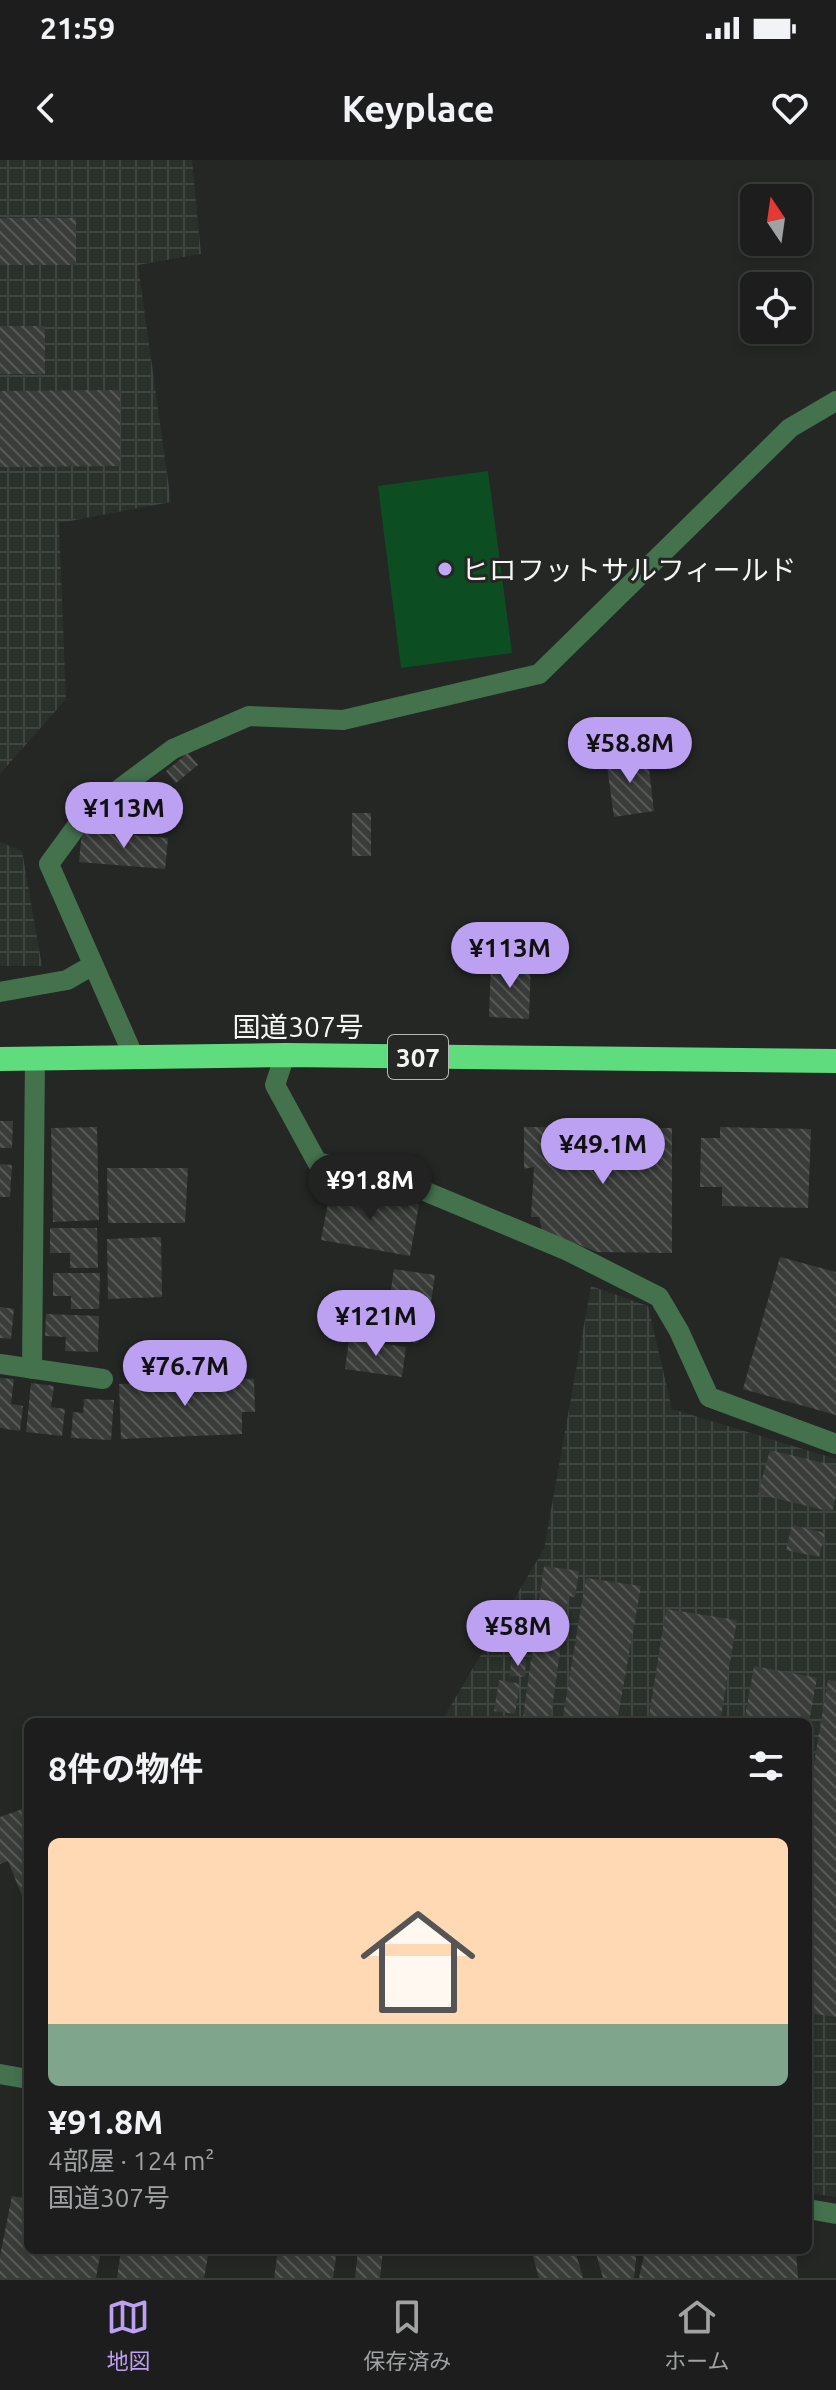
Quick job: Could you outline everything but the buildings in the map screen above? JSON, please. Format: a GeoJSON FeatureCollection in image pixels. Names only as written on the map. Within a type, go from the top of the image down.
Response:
{"type":"FeatureCollection","features":[{"type":"Feature","properties":{"kind":"highway","name":"国道307号"},"geometry":{"type":"LineString","coordinates":[[0,1059],[285,1055],[836,1061]]}},
{"type":"Feature","properties":{"kind":"street"},"geometry":{"type":"LineString","coordinates":[[134,1057],[49,864],[79,823],[173,749],[249,716],[343,720],[539,674],[790,428],[836,401]]}},
{"type":"Feature","properties":{"kind":"street"},"geometry":{"type":"LineString","coordinates":[[0,992],[67,980],[93,965]]}},
{"type":"Feature","properties":{"kind":"street"},"geometry":{"type":"LineString","coordinates":[[285,1055],[275,1085],[317,1162],[410,1185],[568,1251],[659,1297],[679,1331],[709,1397],[836,1444]]}},
{"type":"Feature","properties":{"kind":"street"},"geometry":{"type":"LineString","coordinates":[[32,1369],[35,1058]]}},
{"type":"Feature","properties":{"kind":"street"},"geometry":{"type":"LineString","coordinates":[[0,1364],[103,1379]]}},
{"type":"Feature","properties":{"kind":"street"},"geometry":{"type":"LineString","coordinates":[[0,2074],[24,2078]]}},
{"type":"Feature","properties":{"kind":"street"},"geometry":{"type":"LineString","coordinates":[[812,2210],[836,2214]]}},
{"type":"Feature","properties":{"kind":"shaded area"},"geometry":{"type":"Polygon","coordinates":[[[0,160],[192,160],[201,254],[138,265],[171,502],[59,523],[66,699],[0,774],[0,160]]]}},
{"type":"Feature","properties":{"kind":"shaded area"},"geometry":{"type":"Polygon","coordinates":[[[0,842],[22,851],[42,966],[0,966],[0,842]]]}},
{"type":"Feature","properties":{"kind":"shaded area"},"geometry":{"type":"Polygon","coordinates":[[[591,1286],[648,1306],[672,1409],[836,1459],[836,2197],[812,2194],[812,1718],[443,1718],[544,1549],[591,1286]]]}},
{"type":"Feature","properties":{"kind":"green space","name":"ヒロフットサルフィールド"},"geometry":{"type":"Polygon","coordinates":[[[488,471],[512,653],[401,668],[378,486],[488,471]]]}},
{"type":"Feature","properties":{"kind":"place","name":"ヒロフットサルフィールド"},"geometry":{"type":"Point","coordinates":[445,569]}}]}
